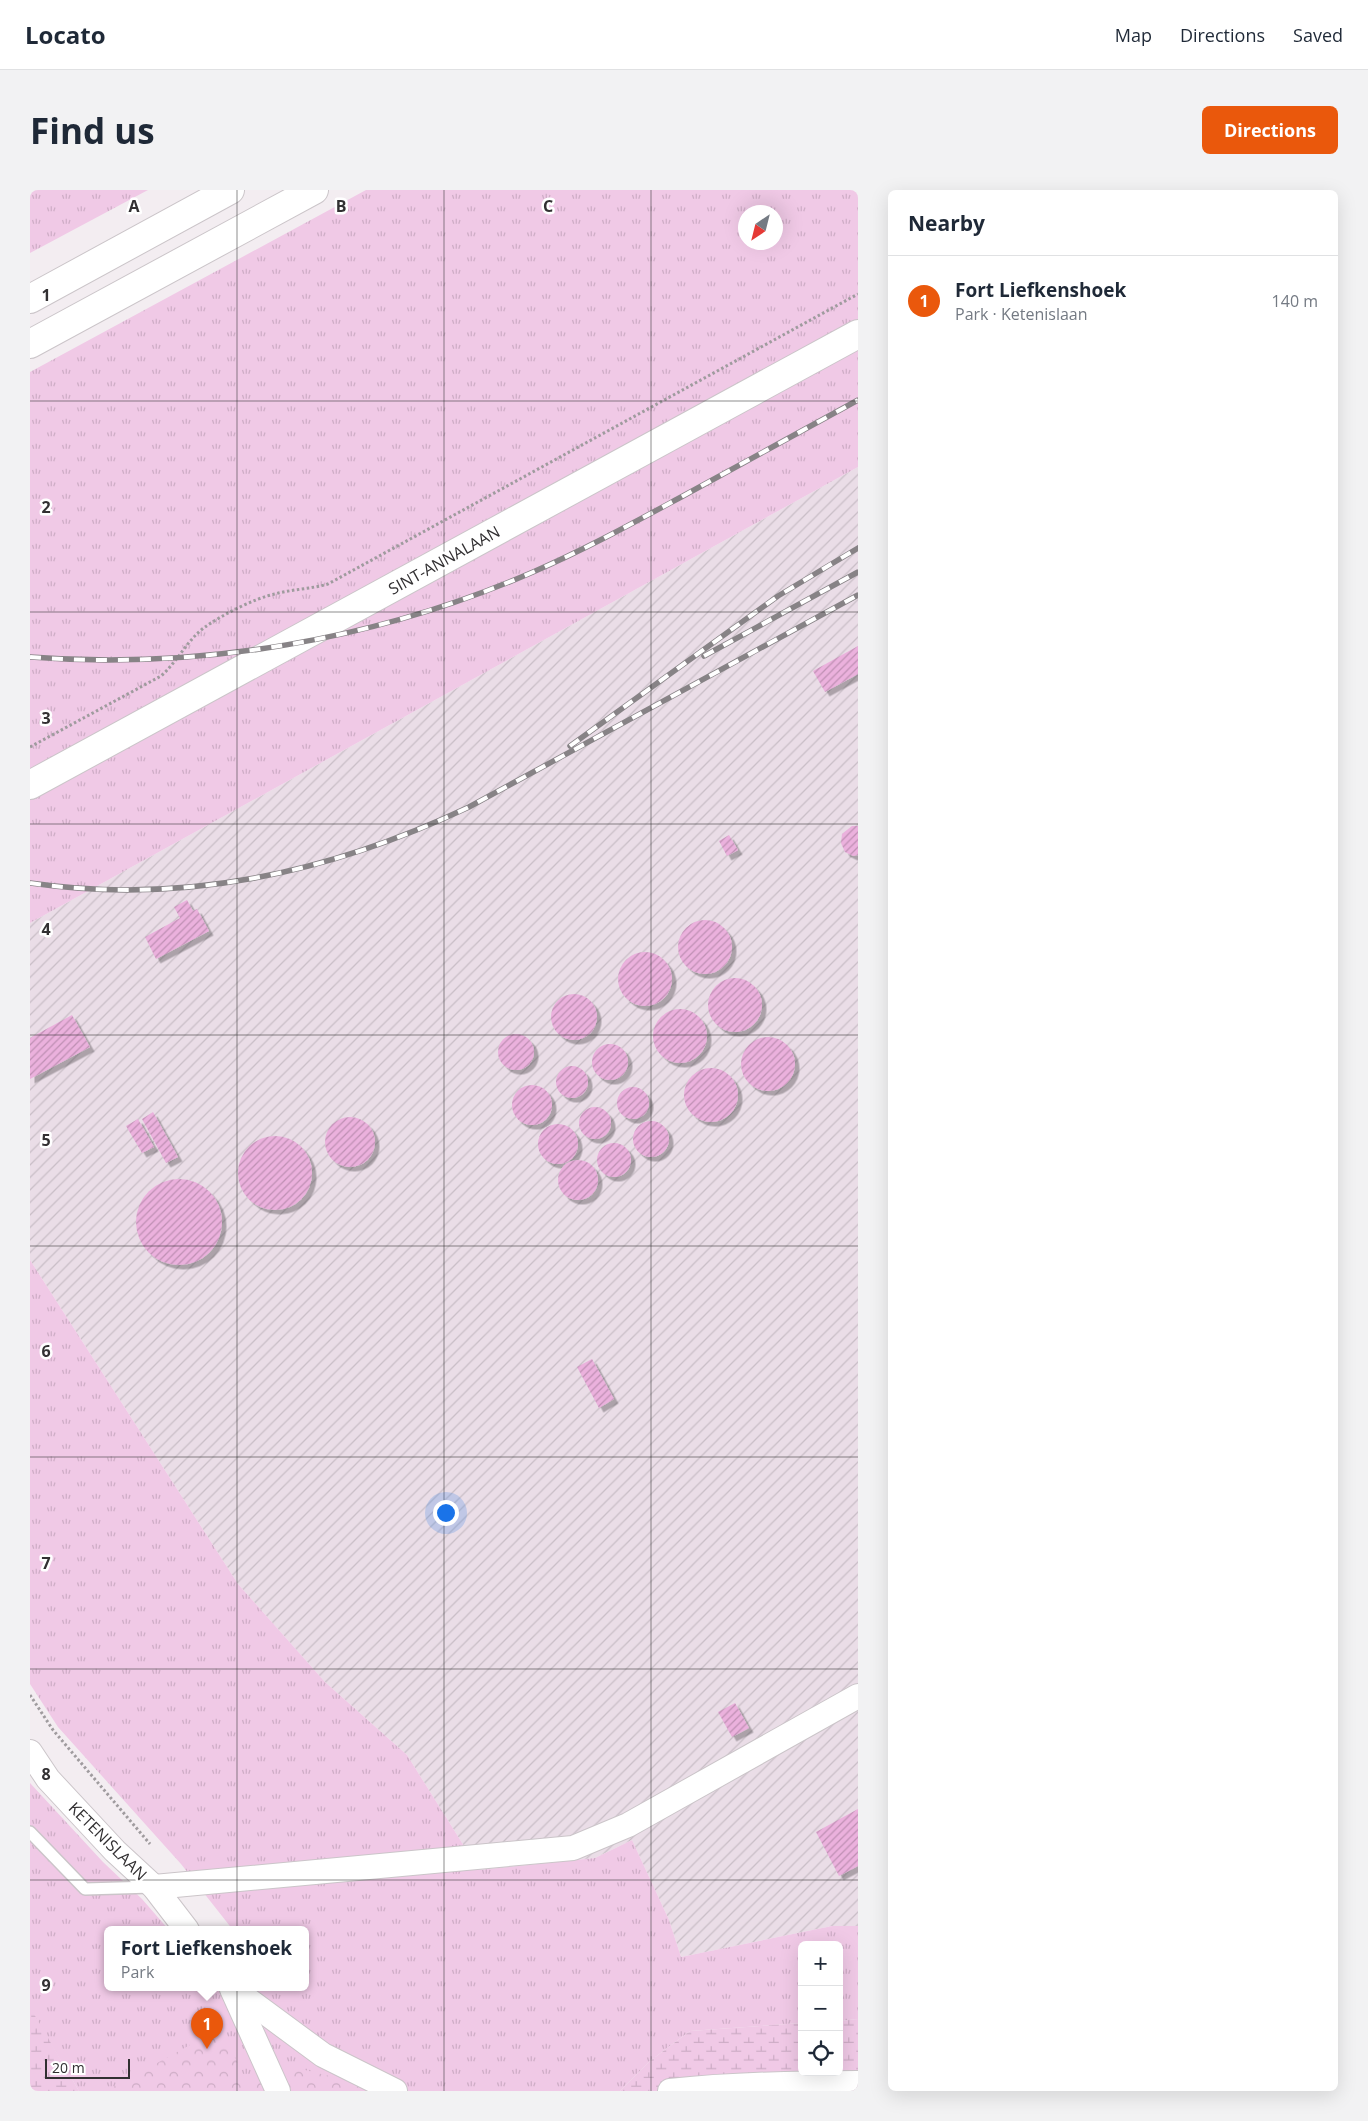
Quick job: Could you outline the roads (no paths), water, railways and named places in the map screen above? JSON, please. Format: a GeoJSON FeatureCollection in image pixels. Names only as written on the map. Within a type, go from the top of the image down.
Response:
{"type":"FeatureCollection","features":[{"type":"Feature","properties":{"kind":"main road"},"geometry":{"type":"LineString","coordinates":[[30,299],[230,190]]}},
{"type":"Feature","properties":{"kind":"main road"},"geometry":{"type":"LineString","coordinates":[[30,344],[314,190]]}},
{"type":"Feature","properties":{"kind":"main road","name":"SINT-ANNALAAN"},"geometry":{"type":"LineString","coordinates":[[30,785],[858,334]]}},
{"type":"Feature","properties":{"kind":"street"},"geometry":{"type":"LineString","coordinates":[[154,1887],[573,1848],[628,1825],[858,1696]]}},
{"type":"Feature","properties":{"kind":"street","name":"KETENISLAAN"},"geometry":{"type":"LineString","coordinates":[[30,1752],[48,1779],[115,1851],[154,1887],[184,1926]]}},
{"type":"Feature","properties":{"kind":"street"},"geometry":{"type":"LineString","coordinates":[[233,1991],[278,2091]]}},
{"type":"Feature","properties":{"kind":"street"},"geometry":{"type":"LineString","coordinates":[[236,1991],[323,2055],[395,2091]]}},
{"type":"Feature","properties":{"kind":"street"},"geometry":{"type":"LineString","coordinates":[[670,2091],[787,2083],[858,2083]]}},
{"type":"Feature","properties":{"kind":"lane"},"geometry":{"type":"LineString","coordinates":[[30,1832],[85,1889],[154,1887]]}},
{"type":"Feature","properties":{"kind":"railway"},"geometry":{"type":"LineString","coordinates":[[30,657],[94,660],[158,659],[222,654],[286,645],[350,632],[412,616],[473,596],[571,555],[858,400]]}},
{"type":"Feature","properties":{"kind":"railway"},"geometry":{"type":"LineString","coordinates":[[570,746],[778,596],[858,548]]}},
{"type":"Feature","properties":{"kind":"railway"},"geometry":{"type":"LineString","coordinates":[[704,656],[858,572]]}},
{"type":"Feature","properties":{"kind":"railway"},"geometry":{"type":"LineString","coordinates":[[30,883],[87,889],[144,890],[200,886],[255,878],[309,866],[363,850],[469,807],[858,595]]}},
{"type":"Feature","properties":{"kind":"place","name":"Fort Liefkenshoek"},"geometry":{"type":"Point","coordinates":[207,2049]}}]}
